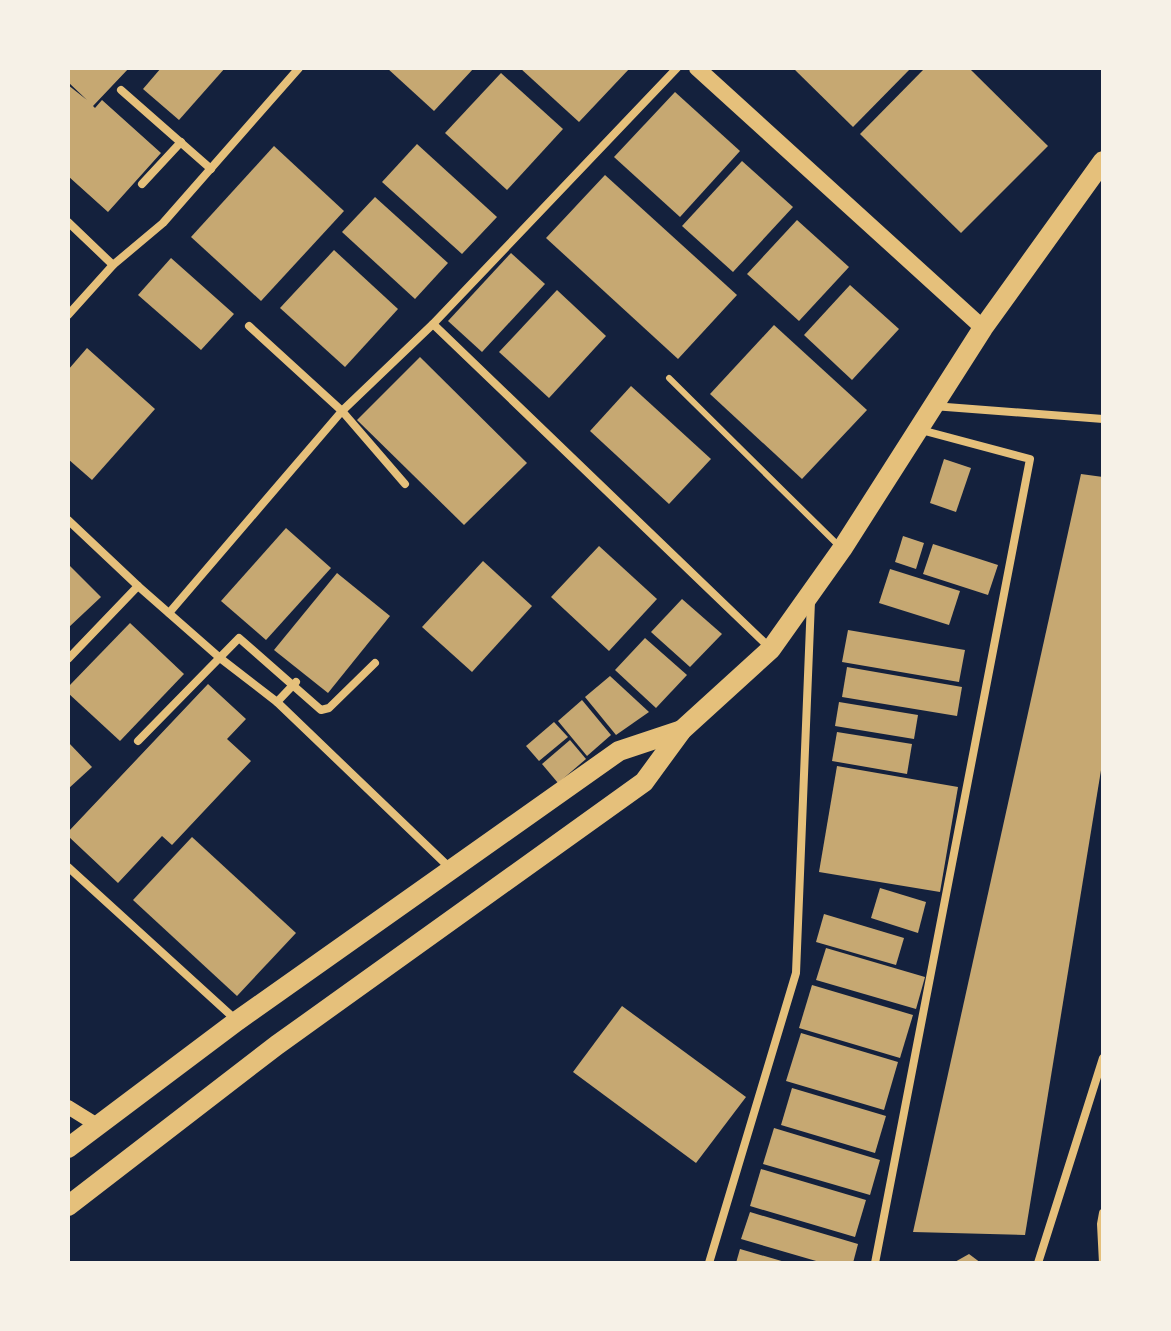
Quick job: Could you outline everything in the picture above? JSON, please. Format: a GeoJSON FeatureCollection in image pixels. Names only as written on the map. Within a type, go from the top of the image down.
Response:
{"type":"FeatureCollection","features":[{"type":"Feature","properties":{"kind":"main road"},"geometry":{"type":"LineString","coordinates":[[697,68],[983,328]]}},
{"type":"Feature","properties":{"kind":"main road"},"geometry":{"type":"LineString","coordinates":[[68,1206],[277,1045],[644,782],[682,730],[771,649],[842,549],[983,328],[1103,161]]}},
{"type":"Feature","properties":{"kind":"main road"},"geometry":{"type":"LineString","coordinates":[[68,1148],[237,1021],[619,751],[682,730]]}},
{"type":"Feature","properties":{"kind":"street"},"geometry":{"type":"LineString","coordinates":[[68,315],[113,265],[163,223],[298,68]]}},
{"type":"Feature","properties":{"kind":"street"},"geometry":{"type":"LineString","coordinates":[[169,613],[342,411],[433,324],[677,68]]}},
{"type":"Feature","properties":{"kind":"street"},"geometry":{"type":"LineString","coordinates":[[121,90],[211,169]]}},
{"type":"Feature","properties":{"kind":"street"},"geometry":{"type":"LineString","coordinates":[[142,184],[181,142]]}},
{"type":"Feature","properties":{"kind":"street"},"geometry":{"type":"LineString","coordinates":[[68,222],[113,265]]}},
{"type":"Feature","properties":{"kind":"street"},"geometry":{"type":"LineString","coordinates":[[433,324],[771,649]]}},
{"type":"Feature","properties":{"kind":"street"},"geometry":{"type":"LineString","coordinates":[[249,326],[342,411],[405,484]]}},
{"type":"Feature","properties":{"kind":"street"},"geometry":{"type":"LineString","coordinates":[[933,406],[1103,419]]}},
{"type":"Feature","properties":{"kind":"street"},"geometry":{"type":"LineString","coordinates":[[875,1263],[1030,459],[918,429]]}},
{"type":"Feature","properties":{"kind":"street"},"geometry":{"type":"LineString","coordinates":[[68,520],[220,658],[277,702],[451,869]]}},
{"type":"Feature","properties":{"kind":"street"},"geometry":{"type":"LineString","coordinates":[[68,659],[138,586]]}},
{"type":"Feature","properties":{"kind":"street"},"geometry":{"type":"LineString","coordinates":[[709,1263],[796,973],[812,593]]}},
{"type":"Feature","properties":{"kind":"street"},"geometry":{"type":"LineString","coordinates":[[138,741],[239,638],[296,683],[321,710],[329,708],[375,663]]}},
{"type":"Feature","properties":{"kind":"street"},"geometry":{"type":"LineString","coordinates":[[277,702],[296,683]]}},
{"type":"Feature","properties":{"kind":"street"},"geometry":{"type":"LineString","coordinates":[[68,867],[237,1021]]}},
{"type":"Feature","properties":{"kind":"street"},"geometry":{"type":"LineString","coordinates":[[1038,1263],[1103,1058]]}},
{"type":"Feature","properties":{"kind":"street"},"geometry":{"type":"LineString","coordinates":[[68,1107],[97,1125]]}},
{"type":"Feature","properties":{"kind":"street"},"geometry":{"type":"LineString","coordinates":[[1103,1213],[1103,1263]]}},
{"type":"Feature","properties":{"kind":"lane"},"geometry":{"type":"LineString","coordinates":[[669,378],[842,549]]}},
{"type":"Feature","properties":{"kind":"building"},"geometry":{"type":"Polygon","coordinates":[[[68,68],[129,68],[93,106],[95,108],[102,100],[161,153],[108,212],[68,176],[68,85],[87,100],[68,82],[68,68]]]}},
{"type":"Feature","properties":{"kind":"building"},"geometry":{"type":"Polygon","coordinates":[[[161,68],[225,68],[179,120],[143,89],[161,68]]]}},
{"type":"Feature","properties":{"kind":"building"},"geometry":{"type":"Polygon","coordinates":[[[387,68],[474,68],[434,111],[387,68]]]}},
{"type":"Feature","properties":{"kind":"building"},"geometry":{"type":"Polygon","coordinates":[[[520,68],[630,68],[579,122],[520,68]]]}},
{"type":"Feature","properties":{"kind":"building"},"geometry":{"type":"Polygon","coordinates":[[[793,68],[911,68],[853,127],[793,68]]]}},
{"type":"Feature","properties":{"kind":"building"},"geometry":{"type":"Polygon","coordinates":[[[925,68],[969,68],[1048,146],[961,233],[860,134],[925,68]]]}},
{"type":"Feature","properties":{"kind":"building"},"geometry":{"type":"Polygon","coordinates":[[[501,73],[563,129],[507,190],[445,133],[501,73]]]}},
{"type":"Feature","properties":{"kind":"building"},"geometry":{"type":"Polygon","coordinates":[[[675,92],[740,151],[680,217],[614,157],[675,92]]]}},
{"type":"Feature","properties":{"kind":"building"},"geometry":{"type":"Polygon","coordinates":[[[417,144],[497,217],[462,254],[382,182],[417,144]]]}},
{"type":"Feature","properties":{"kind":"building"},"geometry":{"type":"Polygon","coordinates":[[[274,146],[344,211],[261,301],[191,237],[274,146]]]}},
{"type":"Feature","properties":{"kind":"building"},"geometry":{"type":"Polygon","coordinates":[[[742,161],[793,207],[733,272],[682,226],[742,161]]]}},
{"type":"Feature","properties":{"kind":"building"},"geometry":{"type":"Polygon","coordinates":[[[605,175],[737,295],[678,359],[546,238],[605,175]]]}},
{"type":"Feature","properties":{"kind":"building"},"geometry":{"type":"Polygon","coordinates":[[[375,197],[448,263],[415,299],[342,232],[375,197]]]}},
{"type":"Feature","properties":{"kind":"building"},"geometry":{"type":"Polygon","coordinates":[[[797,220],[849,267],[799,321],[747,274],[797,220]]]}},
{"type":"Feature","properties":{"kind":"building"},"geometry":{"type":"Polygon","coordinates":[[[334,250],[398,309],[345,367],[280,308],[334,250]]]}},
{"type":"Feature","properties":{"kind":"building"},"geometry":{"type":"Polygon","coordinates":[[[511,253],[545,284],[482,352],[448,321],[511,253]]]}},
{"type":"Feature","properties":{"kind":"building"},"geometry":{"type":"Polygon","coordinates":[[[171,258],[234,314],[201,350],[138,295],[171,258]]]}},
{"type":"Feature","properties":{"kind":"building"},"geometry":{"type":"Polygon","coordinates":[[[850,285],[899,329],[852,380],[804,335],[850,285]]]}},
{"type":"Feature","properties":{"kind":"building"},"geometry":{"type":"Polygon","coordinates":[[[557,290],[606,336],[549,398],[499,352],[557,290]]]}},
{"type":"Feature","properties":{"kind":"building"},"geometry":{"type":"Polygon","coordinates":[[[774,325],[867,410],[802,479],[710,394],[774,325]]]}},
{"type":"Feature","properties":{"kind":"building"},"geometry":{"type":"Polygon","coordinates":[[[87,348],[155,409],[92,480],[68,459],[68,370],[87,348]]]}},
{"type":"Feature","properties":{"kind":"building"},"geometry":{"type":"Polygon","coordinates":[[[420,357],[527,463],[464,525],[357,420],[420,357]]]}},
{"type":"Feature","properties":{"kind":"building"},"geometry":{"type":"Polygon","coordinates":[[[631,386],[711,459],[669,504],[590,431],[631,386]]]}},
{"type":"Feature","properties":{"kind":"building"},"geometry":{"type":"Polygon","coordinates":[[[944,459],[971,468],[956,512],[930,503],[944,459]]]}},
{"type":"Feature","properties":{"kind":"building"},"geometry":{"type":"Polygon","coordinates":[[[1081,474],[1103,477],[1103,758],[1025,1235],[913,1232],[1081,474]]]}},
{"type":"Feature","properties":{"kind":"building"},"geometry":{"type":"Polygon","coordinates":[[[286,528],[331,568],[266,640],[221,601],[286,528]]]}},
{"type":"Feature","properties":{"kind":"building"},"geometry":{"type":"Polygon","coordinates":[[[903,536],[924,543],[916,569],[895,562],[903,536]]]}},
{"type":"Feature","properties":{"kind":"building"},"geometry":{"type":"Polygon","coordinates":[[[933,544],[998,565],[988,595],[923,574],[933,544]]]}},
{"type":"Feature","properties":{"kind":"building"},"geometry":{"type":"Polygon","coordinates":[[[599,546],[657,599],[609,651],[551,597],[599,546]]]}},
{"type":"Feature","properties":{"kind":"building"},"geometry":{"type":"Polygon","coordinates":[[[483,561],[532,606],[472,672],[422,627],[483,561]]]}},
{"type":"Feature","properties":{"kind":"building"},"geometry":{"type":"Polygon","coordinates":[[[68,564],[101,597],[68,628],[68,564]]]}},
{"type":"Feature","properties":{"kind":"building"},"geometry":{"type":"Polygon","coordinates":[[[890,569],[960,591],[949,625],[879,603],[890,569]]]}},
{"type":"Feature","properties":{"kind":"building"},"geometry":{"type":"Polygon","coordinates":[[[337,573],[390,616],[328,693],[274,650],[337,573]]]}},
{"type":"Feature","properties":{"kind":"building"},"geometry":{"type":"Polygon","coordinates":[[[682,599],[722,634],[690,667],[651,632],[682,599]]]}},
{"type":"Feature","properties":{"kind":"building"},"geometry":{"type":"Polygon","coordinates":[[[130,623],[184,674],[120,741],[68,693],[68,687],[130,623]]]}},
{"type":"Feature","properties":{"kind":"building"},"geometry":{"type":"Polygon","coordinates":[[[848,630],[965,650],[959,682],[842,662],[848,630]]]}},
{"type":"Feature","properties":{"kind":"building"},"geometry":{"type":"Polygon","coordinates":[[[645,638],[687,675],[656,708],[615,670],[645,638]]]}},
{"type":"Feature","properties":{"kind":"building"},"geometry":{"type":"Polygon","coordinates":[[[847,667],[962,687],[957,716],[842,697],[847,667]]]}},
{"type":"Feature","properties":{"kind":"building"},"geometry":{"type":"Polygon","coordinates":[[[610,676],[649,712],[616,735],[585,697],[610,676]]]}},
{"type":"Feature","properties":{"kind":"building"},"geometry":{"type":"Polygon","coordinates":[[[208,684],[246,719],[227,739],[251,761],[172,845],[162,836],[118,883],[68,836],[68,832],[208,684]]]}},
{"type":"Feature","properties":{"kind":"building"},"geometry":{"type":"Polygon","coordinates":[[[582,700],[611,735],[587,756],[558,721],[582,700]]]}},
{"type":"Feature","properties":{"kind":"building"},"geometry":{"type":"Polygon","coordinates":[[[839,702],[918,715],[914,739],[835,726],[839,702]]]}},
{"type":"Feature","properties":{"kind":"building"},"geometry":{"type":"Polygon","coordinates":[[[554,722],[568,737],[539,761],[526,746],[554,722]]]}},
{"type":"Feature","properties":{"kind":"building"},"geometry":{"type":"Polygon","coordinates":[[[837,732],[912,744],[907,774],[832,761],[837,732]]]}},
{"type":"Feature","properties":{"kind":"building"},"geometry":{"type":"Polygon","coordinates":[[[570,740],[586,759],[558,783],[542,764],[570,740]]]}},
{"type":"Feature","properties":{"kind":"building"},"geometry":{"type":"Polygon","coordinates":[[[68,742],[92,767],[68,789],[68,742]]]}},
{"type":"Feature","properties":{"kind":"building"},"geometry":{"type":"Polygon","coordinates":[[[837,766],[958,787],[940,892],[819,872],[837,766]]]}},
{"type":"Feature","properties":{"kind":"building"},"geometry":{"type":"Polygon","coordinates":[[[192,837],[296,933],[237,996],[133,900],[192,837]]]}},
{"type":"Feature","properties":{"kind":"building"},"geometry":{"type":"Polygon","coordinates":[[[880,888],[926,902],[918,933],[871,918],[880,888]]]}},
{"type":"Feature","properties":{"kind":"building"},"geometry":{"type":"Polygon","coordinates":[[[824,914],[904,938],[896,965],[816,942],[824,914]]]}},
{"type":"Feature","properties":{"kind":"building"},"geometry":{"type":"Polygon","coordinates":[[[826,948],[925,977],[916,1009],[816,980],[826,948]]]}},
{"type":"Feature","properties":{"kind":"building"},"geometry":{"type":"Polygon","coordinates":[[[812,985],[913,1015],[900,1058],[799,1028],[812,985]]]}},
{"type":"Feature","properties":{"kind":"building"},"geometry":{"type":"Polygon","coordinates":[[[622,1006],[746,1097],[696,1163],[573,1072],[622,1006]]]}},
{"type":"Feature","properties":{"kind":"building"},"geometry":{"type":"Polygon","coordinates":[[[801,1033],[898,1062],[884,1110],[786,1081],[801,1033]]]}},
{"type":"Feature","properties":{"kind":"building"},"geometry":{"type":"Polygon","coordinates":[[[792,1088],[886,1116],[875,1153],[781,1125],[792,1088]]]}},
{"type":"Feature","properties":{"kind":"building"},"geometry":{"type":"Polygon","coordinates":[[[774,1128],[880,1160],[870,1195],[763,1164],[774,1128]]]}},
{"type":"Feature","properties":{"kind":"building"},"geometry":{"type":"Polygon","coordinates":[[[761,1169],[866,1200],[855,1237],[750,1206],[761,1169]]]}},
{"type":"Feature","properties":{"kind":"building"},"geometry":{"type":"Polygon","coordinates":[[[750,1212],[858,1244],[853,1263],[823,1263],[741,1239],[750,1212]]]}},
{"type":"Feature","properties":{"kind":"building"},"geometry":{"type":"Polygon","coordinates":[[[740,1249],[785,1262],[785,1263],[736,1263],[740,1249]]]}},
{"type":"Feature","properties":{"kind":"building"},"geometry":{"type":"Polygon","coordinates":[[[969,1254],[981,1263],[953,1263],[969,1254]]]}}]}
